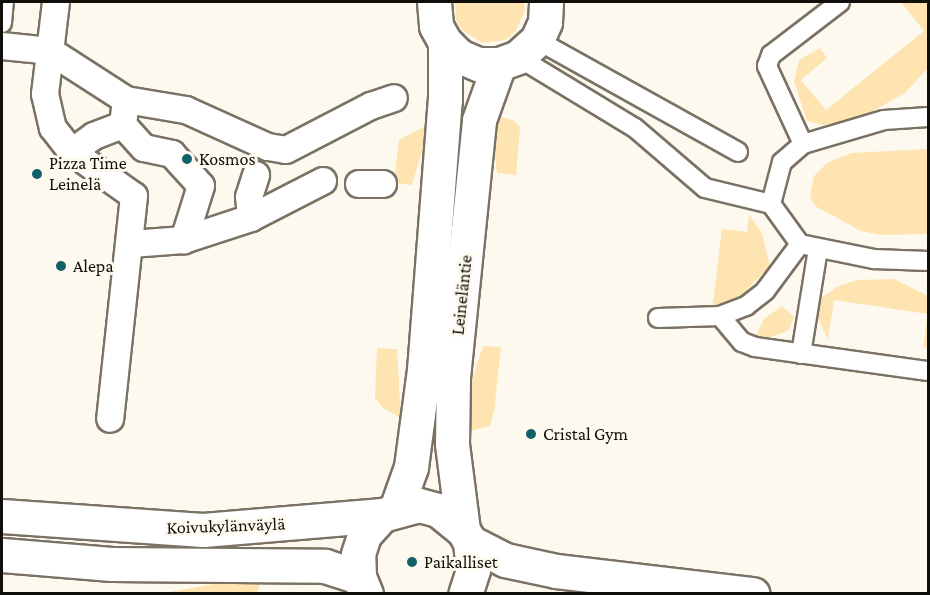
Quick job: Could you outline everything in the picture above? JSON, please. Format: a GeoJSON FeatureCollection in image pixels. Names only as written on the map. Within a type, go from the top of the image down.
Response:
{"type":"FeatureCollection","features":[{"type":"Feature","properties":{"kind":"main road"},"geometry":{"type":"LineString","coordinates":[[434,2],[436,26],[445,42],[459,56],[477,63],[535,31]]}},
{"type":"Feature","properties":{"kind":"main road","name":"Leineläntie"},"geometry":{"type":"LineString","coordinates":[[466,536],[452,444],[453,377],[479,120],[535,31]]}},
{"type":"Feature","properties":{"kind":"main road","name":"Leineläntie"},"geometry":{"type":"LineString","coordinates":[[389,512],[411,467],[424,369],[445,100],[445,42]]}},
{"type":"Feature","properties":{"kind":"main road","name":"Koivukylänväylä"},"geometry":{"type":"LineString","coordinates":[[2,516],[203,530],[389,512],[419,505],[438,510],[466,536],[505,560],[556,571],[753,594]]}},
{"type":"Feature","properties":{"kind":"main road","name":"Koivukylänväylä"},"geometry":{"type":"LineString","coordinates":[[362,585],[358,554],[364,535],[389,512]]}},
{"type":"Feature","properties":{"kind":"main road"},"geometry":{"type":"LineString","coordinates":[[465,594],[473,570],[466,536]]}},
{"type":"Feature","properties":{"kind":"main road","name":"Koivukylänväylä"},"geometry":{"type":"LineString","coordinates":[[2,555],[112,564],[325,566],[362,585]]}},
{"type":"Feature","properties":{"kind":"street"},"geometry":{"type":"LineString","coordinates":[[56,2],[50,51],[48,105],[53,128],[72,152],[134,196],[131,244],[110,419]]}},
{"type":"Feature","properties":{"kind":"street"},"geometry":{"type":"LineString","coordinates":[[2,46],[50,51],[124,113],[144,148],[172,154],[201,186],[184,240]]}},
{"type":"Feature","properties":{"kind":"street"},"geometry":{"type":"LineString","coordinates":[[251,219],[249,197],[262,161],[394,98]]}},
{"type":"Feature","properties":{"kind":"street"},"geometry":{"type":"LineString","coordinates":[[72,152],[124,113],[186,111],[262,161]]}},
{"type":"Feature","properties":{"kind":"street"},"geometry":{"type":"LineString","coordinates":[[131,244],[184,240],[251,219],[323,182]]}},
{"type":"Feature","properties":{"kind":"lane"},"geometry":{"type":"LineString","coordinates":[[2,23],[4,2]]}},
{"type":"Feature","properties":{"kind":"lane"},"geometry":{"type":"LineString","coordinates":[[803,144],[767,66],[771,55],[840,2]]}},
{"type":"Feature","properties":{"kind":"lane"},"geometry":{"type":"LineString","coordinates":[[535,31],[738,152]]}},
{"type":"Feature","properties":{"kind":"lane"},"geometry":{"type":"LineString","coordinates":[[535,31],[635,128],[705,188],[771,204],[800,244],[874,260],[928,261]]}},
{"type":"Feature","properties":{"kind":"lane"},"geometry":{"type":"LineString","coordinates":[[771,204],[782,162],[803,144],[884,120],[928,115]]}},
{"type":"Feature","properties":{"kind":"lane"},"geometry":{"type":"LineString","coordinates":[[658,318],[720,316],[746,306],[765,291],[800,244]]}},
{"type":"Feature","properties":{"kind":"lane"},"geometry":{"type":"LineString","coordinates":[[801,354],[818,249]]}},
{"type":"Feature","properties":{"kind":"lane"},"geometry":{"type":"LineString","coordinates":[[720,316],[742,342],[801,354],[928,371]]}},
{"type":"Feature","properties":{"kind":"shaded area"},"geometry":{"type":"Polygon","coordinates":[[[455,2],[524,2],[525,11],[515,32],[506,40],[482,43],[462,30],[456,20],[455,2]]]}},
{"type":"Feature","properties":{"kind":"shaded area"},"geometry":{"type":"Polygon","coordinates":[[[901,2],[928,2],[928,68],[905,93],[855,121],[823,125],[807,121],[794,81],[799,60],[820,48],[827,58],[801,80],[826,110],[924,31],[901,2]]]}},
{"type":"Feature","properties":{"kind":"shaded area"},"geometry":{"type":"Polygon","coordinates":[[[491,115],[513,120],[520,127],[516,175],[497,173],[491,115]]]}},
{"type":"Feature","properties":{"kind":"shaded area"},"geometry":{"type":"Polygon","coordinates":[[[430,124],[412,185],[394,183],[399,140],[430,124]]]}},
{"type":"Feature","properties":{"kind":"shaded area"},"geometry":{"type":"Polygon","coordinates":[[[928,149],[928,234],[882,235],[861,231],[815,206],[810,197],[814,176],[827,163],[851,153],[928,149]]]}},
{"type":"Feature","properties":{"kind":"shaded area"},"geometry":{"type":"Polygon","coordinates":[[[749,214],[762,233],[770,266],[744,293],[712,312],[722,229],[747,232],[749,214]]]}},
{"type":"Feature","properties":{"kind":"shaded area"},"geometry":{"type":"Polygon","coordinates":[[[894,279],[928,296],[928,314],[834,300],[828,340],[812,304],[837,287],[856,280],[894,279]]]}},
{"type":"Feature","properties":{"kind":"shaded area"},"geometry":{"type":"Polygon","coordinates":[[[782,306],[794,317],[789,330],[762,341],[755,337],[764,319],[782,306]]]}},
{"type":"Feature","properties":{"kind":"shaded area"},"geometry":{"type":"Polygon","coordinates":[[[928,314],[928,346],[923,348],[928,314]]]}},
{"type":"Feature","properties":{"kind":"shaded area"},"geometry":{"type":"Polygon","coordinates":[[[483,346],[501,347],[494,411],[490,426],[466,432],[463,407],[483,346]]]}},
{"type":"Feature","properties":{"kind":"shaded area"},"geometry":{"type":"Polygon","coordinates":[[[377,348],[397,349],[401,418],[383,408],[375,398],[377,348]]]}},
{"type":"Feature","properties":{"kind":"shaded area"},"geometry":{"type":"Polygon","coordinates":[[[261,580],[257,593],[168,592],[227,582],[261,580]]]}},
{"type":"Feature","properties":{"kind":"place","name":"Kosmos"},"geometry":{"type":"Point","coordinates":[187,159]}},
{"type":"Feature","properties":{"kind":"place","name":"Pizza Time Leinelä"},"geometry":{"type":"Point","coordinates":[37,174]}},
{"type":"Feature","properties":{"kind":"place","name":"Alepa"},"geometry":{"type":"Point","coordinates":[61,266]}},
{"type":"Feature","properties":{"kind":"place","name":"Cristal Gym"},"geometry":{"type":"Point","coordinates":[531,434]}},
{"type":"Feature","properties":{"kind":"place","name":"Paikalliset"},"geometry":{"type":"Point","coordinates":[412,562]}}]}
